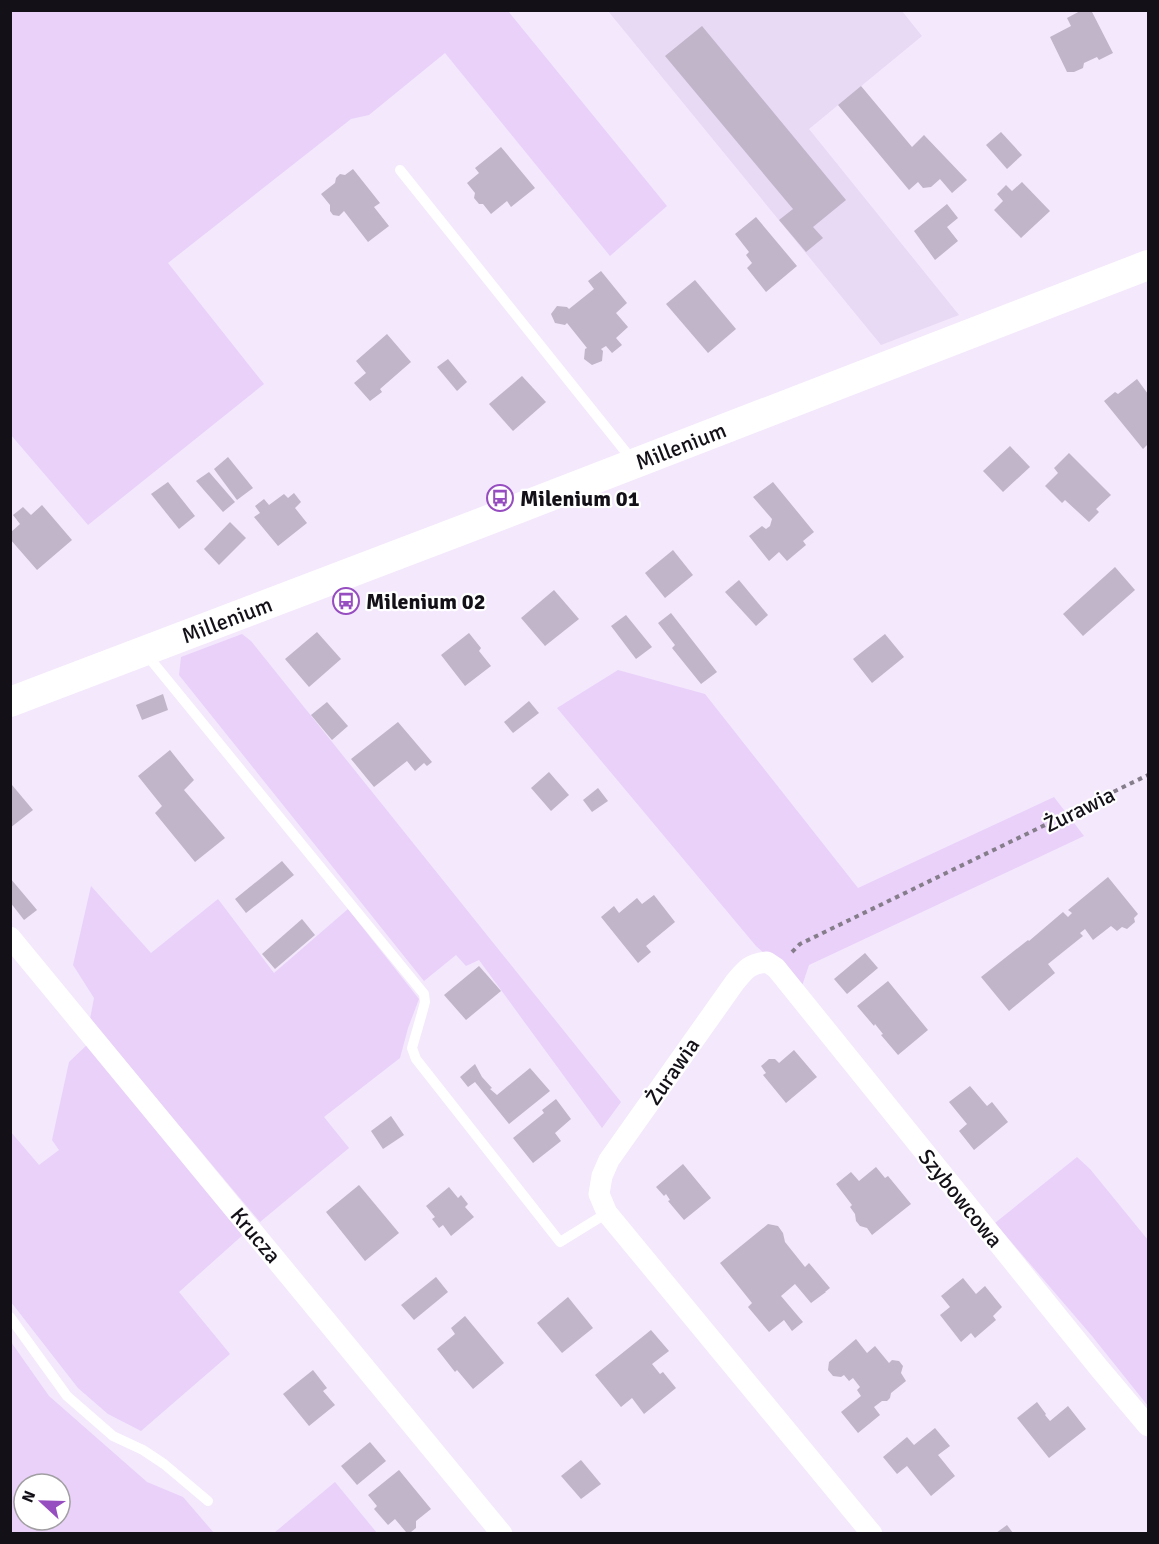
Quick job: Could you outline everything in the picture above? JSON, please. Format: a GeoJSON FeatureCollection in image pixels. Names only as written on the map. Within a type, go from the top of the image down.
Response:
{"type":"FeatureCollection","features":[{"type":"Feature","properties":{"kind":"street","name":"Millenium"},"geometry":{"type":"LineString","coordinates":[[10,702],[1149,265]]}},
{"type":"Feature","properties":{"kind":"street","name":"Krucza"},"geometry":{"type":"LineString","coordinates":[[10,937],[502,1533]]}},
{"type":"Feature","properties":{"kind":"street","name":"Żurawia"},"geometry":{"type":"LineString","coordinates":[[776,968],[767,962],[756,963],[749,966],[735,982],[609,1160],[602,1176],[599,1194],[607,1213],[872,1533]]}},
{"type":"Feature","properties":{"kind":"street","name":"Szybowcowa"},"geometry":{"type":"LineString","coordinates":[[776,968],[1099,1368],[1149,1426]]}},
{"type":"Feature","properties":{"kind":"lane"},"geometry":{"type":"LineString","coordinates":[[400,170],[635,463]]}},
{"type":"Feature","properties":{"kind":"lane"},"geometry":{"type":"LineString","coordinates":[[143,652],[424,994],[425,1002],[412,1048],[416,1059],[560,1242],[607,1213]]}},
{"type":"Feature","properties":{"kind":"lane"},"geometry":{"type":"LineString","coordinates":[[10,1317],[67,1396],[113,1436],[164,1464],[208,1501]]}},
{"type":"Feature","properties":{"kind":"path","name":"Żurawia"},"geometry":{"type":"LineString","coordinates":[[776,968],[800,944],[1149,775]]}},
{"type":"Feature","properties":{"kind":"shaded area"},"geometry":{"type":"Polygon","coordinates":[[[10,11],[508,11],[667,206],[610,256],[445,53],[369,115],[351,119],[168,263],[264,384],[88,525],[11,435],[10,11]]]}},
{"type":"Feature","properties":{"kind":"shaded area"},"geometry":{"type":"Polygon","coordinates":[[[608,11],[902,11],[922,36],[809,129],[959,315],[881,345],[608,11]]]}},
{"type":"Feature","properties":{"kind":"shaded area"},"geometry":{"type":"Polygon","coordinates":[[[242,634],[251,641],[621,1102],[602,1128],[479,960],[466,966],[456,955],[424,981],[179,675],[181,657],[242,634]]]}},
{"type":"Feature","properties":{"kind":"shaded area"},"geometry":{"type":"Polygon","coordinates":[[[618,670],[705,694],[858,888],[1054,797],[1084,836],[809,965],[802,986],[756,946],[557,708],[618,670]]]}},
{"type":"Feature","properties":{"kind":"shaded area"},"geometry":{"type":"Polygon","coordinates":[[[91,886],[151,953],[218,899],[274,973],[348,909],[419,999],[400,1058],[324,1117],[349,1148],[260,1222],[90,1019],[94,998],[73,965],[91,886]]]}},
{"type":"Feature","properties":{"kind":"shaded area"},"geometry":{"type":"Polygon","coordinates":[[[89,1043],[245,1233],[179,1292],[230,1354],[141,1431],[108,1414],[78,1388],[11,1302],[10,1131],[39,1165],[59,1150],[52,1140],[69,1062],[89,1043]]]}},
{"type":"Feature","properties":{"kind":"shaded area"},"geometry":{"type":"Polygon","coordinates":[[[1077,1157],[1090,1169],[1148,1240],[1148,1406],[1092,1336],[995,1223],[1077,1157]]]}},
{"type":"Feature","properties":{"kind":"shaded area"},"geometry":{"type":"Polygon","coordinates":[[[11,1342],[49,1396],[147,1482],[183,1497],[214,1533],[11,1533],[11,1342]]]}},
{"type":"Feature","properties":{"kind":"shaded area"},"geometry":{"type":"Polygon","coordinates":[[[335,1482],[377,1533],[274,1533],[335,1482]]]}},
{"type":"Feature","properties":{"kind":"building"},"geometry":{"type":"Polygon","coordinates":[[[1082,10],[1091,10],[1113,53],[1099,60],[1097,57],[1084,63],[1083,68],[1074,72],[1067,72],[1050,37],[1071,26],[1067,18],[1082,10]]]}},
{"type":"Feature","properties":{"kind":"building"},"geometry":{"type":"Polygon","coordinates":[[[702,26],[846,200],[813,227],[823,238],[806,252],[779,220],[793,209],[665,56],[702,26]]]}},
{"type":"Feature","properties":{"kind":"building"},"geometry":{"type":"Polygon","coordinates":[[[861,86],[912,147],[924,135],[967,180],[952,193],[940,179],[931,187],[923,188],[918,182],[909,190],[838,105],[861,86]]]}},
{"type":"Feature","properties":{"kind":"building"},"geometry":{"type":"Polygon","coordinates":[[[1001,132],[1022,155],[1007,169],[986,145],[1001,132]]]}},
{"type":"Feature","properties":{"kind":"building"},"geometry":{"type":"Polygon","coordinates":[[[501,147],[535,188],[511,207],[507,201],[491,214],[474,198],[475,193],[467,183],[479,173],[475,168],[501,147]]]}},
{"type":"Feature","properties":{"kind":"building"},"geometry":{"type":"Polygon","coordinates":[[[353,169],[380,203],[374,207],[389,226],[368,242],[344,211],[339,216],[333,215],[330,205],[321,194],[335,183],[340,174],[345,175],[353,169]]]}},
{"type":"Feature","properties":{"kind":"building"},"geometry":{"type":"Polygon","coordinates":[[[1022,182],[1050,211],[1021,238],[994,210],[1003,201],[997,194],[1006,185],[1012,191],[1022,182]]]}},
{"type":"Feature","properties":{"kind":"building"},"geometry":{"type":"Polygon","coordinates":[[[947,204],[958,218],[947,227],[958,241],[935,260],[914,231],[947,204]]]}},
{"type":"Feature","properties":{"kind":"building"},"geometry":{"type":"Polygon","coordinates":[[[756,217],[797,266],[766,292],[747,268],[752,263],[746,255],[749,252],[735,234],[756,217]]]}},
{"type":"Feature","properties":{"kind":"building"},"geometry":{"type":"Polygon","coordinates":[[[601,271],[627,303],[616,313],[628,327],[616,338],[622,345],[612,353],[606,346],[601,349],[603,351],[602,361],[592,365],[584,359],[587,348],[567,323],[565,325],[555,323],[551,314],[557,306],[569,309],[594,289],[588,281],[601,271]]]}},
{"type":"Feature","properties":{"kind":"building"},"geometry":{"type":"Polygon","coordinates":[[[695,280],[736,329],[708,353],[666,304],[695,280]]]}},
{"type":"Feature","properties":{"kind":"building"},"geometry":{"type":"Polygon","coordinates":[[[387,334],[411,362],[380,389],[382,392],[370,401],[354,383],[366,373],[356,361],[387,334]]]}},
{"type":"Feature","properties":{"kind":"building"},"geometry":{"type":"Polygon","coordinates":[[[448,359],[467,382],[457,391],[437,367],[448,359]]]}},
{"type":"Feature","properties":{"kind":"building"},"geometry":{"type":"Polygon","coordinates":[[[522,376],[546,402],[513,431],[489,404],[522,376]]]}},
{"type":"Feature","properties":{"kind":"building"},"geometry":{"type":"Polygon","coordinates":[[[1137,379],[1148,394],[1148,444],[1143,449],[1104,401],[1115,392],[1118,394],[1137,379]]]}},
{"type":"Feature","properties":{"kind":"building"},"geometry":{"type":"Polygon","coordinates":[[[1010,446],[1030,467],[1003,492],[983,471],[1010,446]]]}},
{"type":"Feature","properties":{"kind":"building"},"geometry":{"type":"Polygon","coordinates":[[[1069,453],[1111,495],[1096,509],[1099,512],[1089,522],[1065,500],[1062,503],[1045,486],[1058,473],[1054,468],[1069,453]]]}},
{"type":"Feature","properties":{"kind":"building"},"geometry":{"type":"Polygon","coordinates":[[[228,457],[253,488],[237,500],[214,469],[228,457]]]}},
{"type":"Feature","properties":{"kind":"building"},"geometry":{"type":"Polygon","coordinates":[[[209,472],[235,502],[223,512],[196,481],[209,472]]]}},
{"type":"Feature","properties":{"kind":"building"},"geometry":{"type":"Polygon","coordinates":[[[168,482],[195,516],[179,529],[151,494],[168,482]]]}},
{"type":"Feature","properties":{"kind":"building"},"geometry":{"type":"Polygon","coordinates":[[[773,482],[814,532],[803,541],[806,545],[787,561],[779,552],[769,561],[749,536],[762,526],[766,529],[770,526],[772,519],[753,497],[773,482]]]}},
{"type":"Feature","properties":{"kind":"building"},"geometry":{"type":"Polygon","coordinates":[[[294,493],[301,502],[295,508],[307,523],[278,546],[254,517],[260,513],[255,506],[264,499],[269,505],[284,494],[288,498],[294,493]]]}},
{"type":"Feature","properties":{"kind":"building"},"geometry":{"type":"Polygon","coordinates":[[[42,505],[72,540],[37,570],[10,539],[10,533],[20,524],[13,515],[23,507],[31,515],[42,505]]]}},
{"type":"Feature","properties":{"kind":"building"},"geometry":{"type":"Polygon","coordinates":[[[230,522],[246,538],[219,565],[204,549],[230,522]]]}},
{"type":"Feature","properties":{"kind":"building"},"geometry":{"type":"Polygon","coordinates":[[[673,550],[693,575],[665,598],[645,573],[673,550]]]}},
{"type":"Feature","properties":{"kind":"building"},"geometry":{"type":"Polygon","coordinates":[[[1115,567],[1135,590],[1083,636],[1063,614],[1115,567]]]}},
{"type":"Feature","properties":{"kind":"building"},"geometry":{"type":"Polygon","coordinates":[[[739,580],[768,615],[756,626],[725,592],[739,580]]]}},
{"type":"Feature","properties":{"kind":"building"},"geometry":{"type":"Polygon","coordinates":[[[554,590],[579,619],[545,646],[521,618],[554,590]]]}},
{"type":"Feature","properties":{"kind":"building"},"geometry":{"type":"Polygon","coordinates":[[[671,613],[717,672],[701,684],[672,648],[675,645],[658,623],[671,613]]]}},
{"type":"Feature","properties":{"kind":"building"},"geometry":{"type":"Polygon","coordinates":[[[626,615],[652,647],[636,659],[611,626],[626,615]]]}},
{"type":"Feature","properties":{"kind":"building"},"geometry":{"type":"Polygon","coordinates":[[[317,632],[341,659],[309,687],[285,659],[317,632]]]}},
{"type":"Feature","properties":{"kind":"building"},"geometry":{"type":"Polygon","coordinates":[[[469,633],[491,666],[465,686],[441,655],[469,633]]]}},
{"type":"Feature","properties":{"kind":"building"},"geometry":{"type":"Polygon","coordinates":[[[885,634],[904,657],[872,683],[853,659],[885,634]]]}},
{"type":"Feature","properties":{"kind":"building"},"geometry":{"type":"Polygon","coordinates":[[[163,694],[168,710],[142,720],[136,705],[163,694]]]}},
{"type":"Feature","properties":{"kind":"building"},"geometry":{"type":"Polygon","coordinates":[[[529,701],[539,713],[513,733],[504,722],[529,701]]]}},
{"type":"Feature","properties":{"kind":"building"},"geometry":{"type":"Polygon","coordinates":[[[327,702],[348,726],[332,740],[311,715],[327,702]]]}},
{"type":"Feature","properties":{"kind":"building"},"geometry":{"type":"Polygon","coordinates":[[[398,722],[432,762],[427,766],[424,763],[415,771],[407,761],[374,787],[351,759],[398,722]]]}},
{"type":"Feature","properties":{"kind":"building"},"geometry":{"type":"Polygon","coordinates":[[[170,750],[194,780],[184,790],[225,838],[195,862],[155,813],[162,806],[138,776],[170,750]]]}},
{"type":"Feature","properties":{"kind":"building"},"geometry":{"type":"Polygon","coordinates":[[[549,772],[569,795],[551,811],[531,788],[549,772]]]}},
{"type":"Feature","properties":{"kind":"building"},"geometry":{"type":"Polygon","coordinates":[[[12,785],[33,810],[10,828],[10,786],[12,785]]]}},
{"type":"Feature","properties":{"kind":"building"},"geometry":{"type":"Polygon","coordinates":[[[598,788],[608,801],[592,812],[583,800],[598,788]]]}},
{"type":"Feature","properties":{"kind":"building"},"geometry":{"type":"Polygon","coordinates":[[[282,861],[294,875],[246,913],[235,899],[282,861]]]}},
{"type":"Feature","properties":{"kind":"building"},"geometry":{"type":"Polygon","coordinates":[[[1108,877],[1138,914],[1134,918],[1135,922],[1127,929],[1122,927],[1117,931],[1111,926],[1093,940],[1085,929],[1080,933],[1083,936],[1048,964],[1055,973],[1009,1011],[981,977],[1063,912],[1068,917],[1072,913],[1068,910],[1108,877]]]}},
{"type":"Feature","properties":{"kind":"building"},"geometry":{"type":"Polygon","coordinates":[[[10,878],[37,910],[24,920],[10,902],[10,878]]]}},
{"type":"Feature","properties":{"kind":"building"},"geometry":{"type":"Polygon","coordinates":[[[654,895],[675,922],[646,946],[651,952],[638,963],[601,917],[614,906],[619,913],[637,898],[642,904],[654,895]]]}},
{"type":"Feature","properties":{"kind":"building"},"geometry":{"type":"Polygon","coordinates":[[[302,919],[315,935],[275,969],[262,954],[302,919]]]}},
{"type":"Feature","properties":{"kind":"building"},"geometry":{"type":"Polygon","coordinates":[[[865,953],[878,968],[847,994],[834,979],[865,953]]]}},
{"type":"Feature","properties":{"kind":"building"},"geometry":{"type":"Polygon","coordinates":[[[479,966],[501,991],[466,1020],[444,995],[479,966]]]}},
{"type":"Feature","properties":{"kind":"building"},"geometry":{"type":"Polygon","coordinates":[[[888,981],[928,1030],[898,1055],[875,1024],[874,1026],[857,1006],[888,981]]]}},
{"type":"Feature","properties":{"kind":"building"},"geometry":{"type":"Polygon","coordinates":[[[794,1050],[817,1077],[786,1103],[763,1075],[766,1073],[761,1066],[769,1059],[775,1059],[779,1063],[794,1050]]]}},
{"type":"Feature","properties":{"kind":"building"},"geometry":{"type":"Polygon","coordinates":[[[475,1064],[482,1077],[492,1088],[490,1089],[497,1095],[530,1068],[550,1091],[509,1124],[475,1082],[468,1087],[460,1077],[475,1064]]]}},
{"type":"Feature","properties":{"kind":"building"},"geometry":{"type":"Polygon","coordinates":[[[970,1086],[987,1106],[992,1102],[1008,1122],[974,1150],[959,1131],[967,1124],[949,1102],[970,1086]]]}},
{"type":"Feature","properties":{"kind":"building"},"geometry":{"type":"Polygon","coordinates":[[[556,1099],[571,1119],[555,1133],[561,1141],[533,1163],[513,1138],[544,1113],[542,1110],[556,1099]]]}},
{"type":"Feature","properties":{"kind":"building"},"geometry":{"type":"Polygon","coordinates":[[[391,1116],[404,1135],[383,1149],[371,1131],[391,1116]]]}},
{"type":"Feature","properties":{"kind":"building"},"geometry":{"type":"Polygon","coordinates":[[[683,1164],[711,1198],[684,1220],[668,1201],[670,1200],[666,1194],[664,1196],[656,1187],[683,1164]]]}},
{"type":"Feature","properties":{"kind":"building"},"geometry":{"type":"Polygon","coordinates":[[[876,1167],[885,1178],[888,1176],[911,1204],[872,1235],[867,1228],[860,1226],[856,1221],[855,1214],[850,1207],[852,1205],[836,1184],[851,1172],[859,1181],[876,1167]]]}},
{"type":"Feature","properties":{"kind":"building"},"geometry":{"type":"Polygon","coordinates":[[[359,1185],[399,1233],[365,1261],[326,1212],[359,1185]]]}},
{"type":"Feature","properties":{"kind":"building"},"geometry":{"type":"Polygon","coordinates":[[[449,1187],[458,1198],[461,1195],[468,1204],[465,1207],[474,1217],[451,1236],[443,1225],[439,1228],[432,1219],[435,1217],[426,1206],[449,1187]]]}},
{"type":"Feature","properties":{"kind":"building"},"geometry":{"type":"Polygon","coordinates":[[[768,1224],[778,1226],[785,1242],[805,1267],[809,1263],[830,1288],[811,1303],[795,1284],[781,1296],[803,1322],[792,1331],[784,1320],[769,1332],[748,1307],[752,1303],[720,1263],[768,1224]]]}},
{"type":"Feature","properties":{"kind":"building"},"geometry":{"type":"Polygon","coordinates":[[[436,1277],[448,1292],[414,1320],[401,1305],[436,1277]]]}},
{"type":"Feature","properties":{"kind":"building"},"geometry":{"type":"Polygon","coordinates":[[[963,1278],[976,1294],[985,1286],[1002,1307],[993,1316],[996,1320],[975,1338],[971,1333],[961,1342],[940,1315],[950,1307],[941,1296],[963,1278]]]}},
{"type":"Feature","properties":{"kind":"building"},"geometry":{"type":"Polygon","coordinates":[[[568,1297],[593,1328],[562,1353],[537,1323],[568,1297]]]}},
{"type":"Feature","properties":{"kind":"building"},"geometry":{"type":"Polygon","coordinates":[[[465,1316],[504,1363],[473,1389],[457,1370],[455,1372],[437,1349],[455,1334],[451,1328],[465,1316]]]}},
{"type":"Feature","properties":{"kind":"building"},"geometry":{"type":"Polygon","coordinates":[[[651,1330],[669,1351],[652,1364],[660,1374],[663,1372],[676,1388],[644,1414],[632,1398],[621,1407],[595,1375],[651,1330]]]}},
{"type":"Feature","properties":{"kind":"building"},"geometry":{"type":"Polygon","coordinates":[[[856,1339],[867,1353],[875,1346],[889,1363],[892,1360],[899,1361],[903,1366],[901,1373],[906,1381],[891,1393],[887,1401],[882,1401],[874,1407],[880,1415],[858,1433],[841,1412],[861,1396],[857,1390],[860,1387],[853,1378],[849,1381],[844,1375],[833,1376],[828,1370],[829,1362],[856,1339]]]}},
{"type":"Feature","properties":{"kind":"building"},"geometry":{"type":"Polygon","coordinates":[[[313,1370],[327,1388],[323,1391],[335,1405],[309,1426],[283,1394],[313,1370]]]}},
{"type":"Feature","properties":{"kind":"building"},"geometry":{"type":"Polygon","coordinates":[[[1037,1402],[1050,1421],[1068,1406],[1086,1429],[1049,1458],[1017,1418],[1037,1402]]]}},
{"type":"Feature","properties":{"kind":"building"},"geometry":{"type":"Polygon","coordinates":[[[935,1428],[950,1446],[938,1455],[955,1476],[931,1496],[907,1466],[897,1474],[883,1457],[907,1437],[914,1445],[935,1428]]]}},
{"type":"Feature","properties":{"kind":"building"},"geometry":{"type":"Polygon","coordinates":[[[370,1442],[386,1461],[357,1485],[341,1466],[370,1442]]]}},
{"type":"Feature","properties":{"kind":"building"},"geometry":{"type":"Polygon","coordinates":[[[581,1460],[601,1484],[581,1499],[561,1476],[581,1460]]]}},
{"type":"Feature","properties":{"kind":"building"},"geometry":{"type":"Polygon","coordinates":[[[399,1470],[431,1509],[416,1521],[416,1528],[411,1532],[406,1532],[395,1519],[388,1525],[374,1509],[377,1506],[368,1495],[399,1470]]]}},
{"type":"Feature","properties":{"kind":"building"},"geometry":{"type":"Polygon","coordinates":[[[1007,1525],[1013,1533],[996,1533],[1007,1525]]]}},
{"type":"Feature","properties":{"kind":"place","name":"Milenium 01"},"geometry":{"type":"Point","coordinates":[500,498]}},
{"type":"Feature","properties":{"kind":"place","name":"Milenium 02"},"geometry":{"type":"Point","coordinates":[346,601]}}]}
